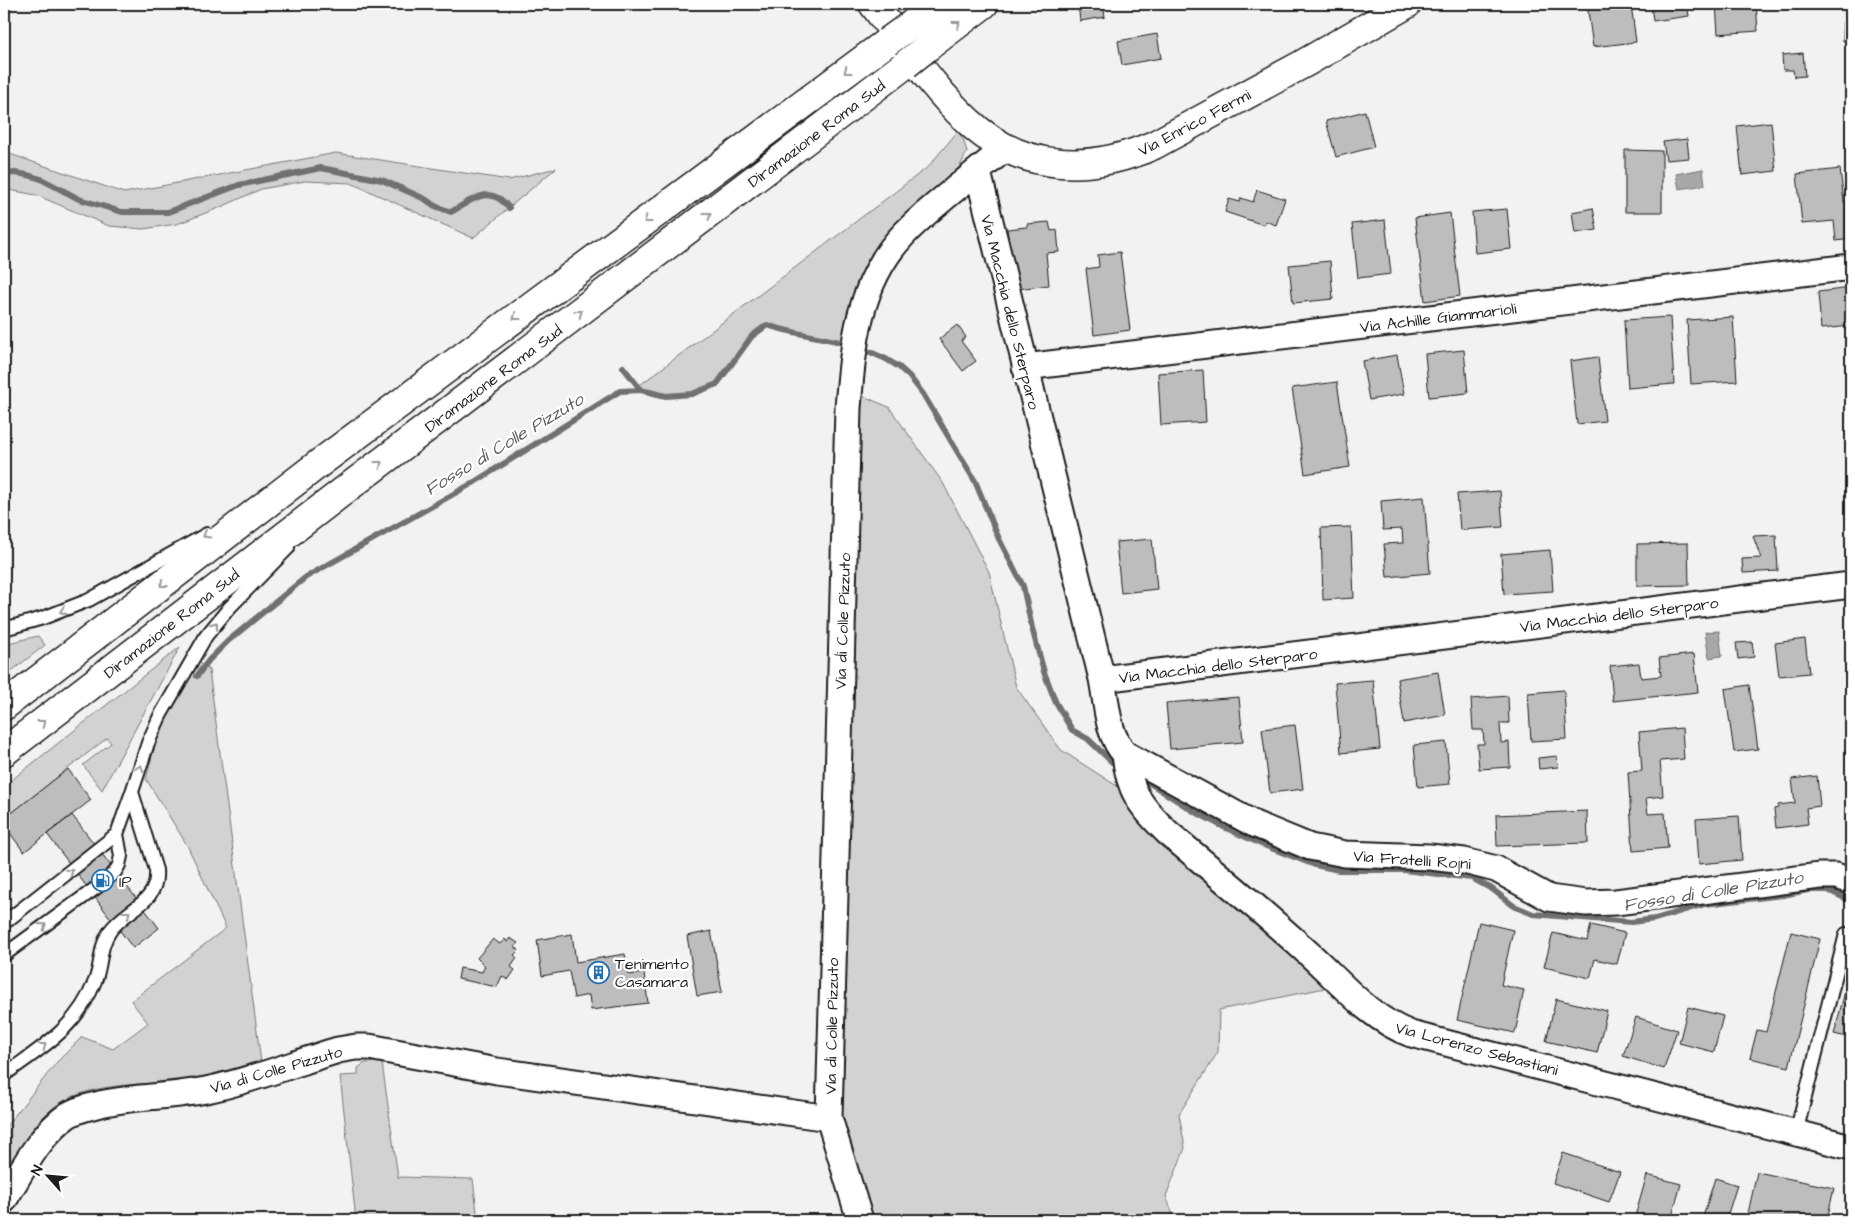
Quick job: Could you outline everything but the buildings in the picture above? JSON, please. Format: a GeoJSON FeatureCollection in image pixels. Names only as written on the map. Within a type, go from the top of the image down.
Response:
{"type":"FeatureCollection","features":[{"type":"Feature","properties":{"kind":"main road","name":"Via Enrico Fermi"},"geometry":{"type":"LineString","coordinates":[[873,4],[941,92],[970,124],[1005,148],[1026,156],[1068,164],[1102,162],[1133,154],[1176,134],[1407,4]]}},
{"type":"Feature","properties":{"kind":"main road","name":"Diramazione Roma Sud"},"geometry":{"type":"LineString","coordinates":[[4,706],[321,462],[940,4]]}},
{"type":"Feature","properties":{"kind":"main road","name":"Diramazione Roma Sud"},"geometry":{"type":"LineString","coordinates":[[4,752],[350,486],[984,4]]}},
{"type":"Feature","properties":{"kind":"street","name":"Via di Colle Pizzuto"},"geometry":{"type":"LineString","coordinates":[[860,1220],[829,1118],[848,408],[854,343],[870,288],[887,255],[918,220],[1005,148]]}},
{"type":"Feature","properties":{"kind":"street","name":"Via Macchia dello Sterparo"},"geometry":{"type":"LineString","coordinates":[[978,172],[1102,680],[1851,585]]}},
{"type":"Feature","properties":{"kind":"street","name":"Via Achille Giammarioli"},"geometry":{"type":"LineString","coordinates":[[1025,367],[1851,267]]}},
{"type":"Feature","properties":{"kind":"street"},"geometry":{"type":"LineString","coordinates":[[1102,680],[1110,727],[1117,745],[1125,754]]}},
{"type":"Feature","properties":{"kind":"street","name":"Via Fratelli Rojni"},"geometry":{"type":"LineString","coordinates":[[1125,754],[1254,824],[1310,847],[1345,854],[1441,858],[1477,863],[1496,869],[1542,895],[1564,901],[1586,903],[1616,902],[1820,876],[1836,876],[1851,881]]}},
{"type":"Feature","properties":{"kind":"street","name":"Via Lorenzo Sebastiani"},"geometry":{"type":"LineString","coordinates":[[1125,754],[1131,787],[1140,803],[1152,817],[1168,833],[1307,952],[1369,1010],[1384,1021],[1411,1034],[1851,1147]]}},
{"type":"Feature","properties":{"kind":"street","name":"Via di Colle Pizzuto"},"geometry":{"type":"LineString","coordinates":[[4,1200],[29,1158],[45,1137],[66,1117],[80,1109],[130,1098],[211,1089],[338,1050],[356,1047],[382,1049],[511,1074],[829,1118]]}},
{"type":"Feature","properties":{"kind":"lane"},"geometry":{"type":"LineString","coordinates":[[4,629],[50,616],[101,594],[225,524],[321,462]]}},
{"type":"Feature","properties":{"kind":"lane"},"geometry":{"type":"LineString","coordinates":[[4,955],[115,872],[122,856],[118,834],[148,743],[160,716],[206,636],[229,608],[350,486]]}},
{"type":"Feature","properties":{"kind":"lane"},"geometry":{"type":"LineString","coordinates":[[4,1075],[55,1037],[74,1019],[96,979],[105,938],[119,921],[143,902],[153,891],[156,870],[132,792]]}},
{"type":"Feature","properties":{"kind":"lane"},"geometry":{"type":"LineString","coordinates":[[4,924],[118,834]]}},
{"type":"Feature","properties":{"kind":"lane"},"geometry":{"type":"LineString","coordinates":[[1796,1132],[1846,934]]}},
{"type":"Feature","properties":{"kind":"shaded area"},"geometry":{"type":"Polygon","coordinates":[[[958,131],[967,152],[960,166],[939,190],[847,344],[767,325],[752,336],[717,384],[692,394],[666,396],[641,390],[632,391],[928,167],[958,131]]]}},
{"type":"Feature","properties":{"kind":"shaded area"},"geometry":{"type":"Polygon","coordinates":[[[4,152],[124,193],[336,153],[509,180],[556,168],[473,238],[351,183],[305,181],[261,189],[177,224],[143,229],[109,226],[36,195],[4,189],[4,152]]]}},
{"type":"Feature","properties":{"kind":"shaded area"},"geometry":{"type":"Polygon","coordinates":[[[1703,169],[1705,185],[1679,189],[1676,174],[1703,169]]]}},
{"type":"Feature","properties":{"kind":"shaded area"},"geometry":{"type":"Polygon","coordinates":[[[858,394],[889,407],[943,483],[989,572],[1016,687],[1061,750],[1120,788],[1330,987],[1219,1010],[1218,1052],[1179,1114],[1185,1148],[1166,1196],[1175,1220],[871,1220],[849,1148],[839,1102],[858,394]]]}},
{"type":"Feature","properties":{"kind":"shaded area"},"geometry":{"type":"Polygon","coordinates":[[[1719,631],[1722,656],[1709,658],[1705,632],[1719,631]]]}},
{"type":"Feature","properties":{"kind":"shaded area"},"geometry":{"type":"Polygon","coordinates":[[[38,636],[45,645],[4,677],[4,644],[38,636]]]}},
{"type":"Feature","properties":{"kind":"shaded area"},"geometry":{"type":"Polygon","coordinates":[[[180,647],[102,790],[83,765],[111,743],[107,738],[4,819],[4,786],[180,647]]]}},
{"type":"Feature","properties":{"kind":"shaded area"},"geometry":{"type":"Polygon","coordinates":[[[197,661],[209,670],[261,1062],[197,1078],[96,1089],[67,1100],[53,1108],[38,1123],[4,1176],[4,1129],[57,1062],[82,1037],[113,1049],[148,1023],[131,1001],[226,928],[187,845],[146,779],[160,727],[197,661]]]}},
{"type":"Feature","properties":{"kind":"shaded area"},"geometry":{"type":"Polygon","coordinates":[[[365,1063],[382,1063],[398,1177],[473,1179],[478,1220],[356,1220],[340,1076],[358,1075],[358,1068],[365,1063]]]}},
{"type":"Feature","properties":{"kind":"waterway"},"geometry":{"type":"LineString","coordinates":[[4,174],[15,173],[41,179],[79,199],[122,212],[168,212],[239,185],[321,168],[382,180],[451,212],[474,199],[488,195],[495,196],[509,208]]}},
{"type":"Feature","properties":{"kind":"waterway","name":"Fosso di Colle Pizzuto"},"geometry":{"type":"LineString","coordinates":[[197,676],[209,660],[228,641],[306,577],[473,483],[620,391],[641,390],[666,396],[692,394],[717,384],[752,336],[767,325],[847,344]]}},
{"type":"Feature","properties":{"kind":"waterway","name":"Fosso di Colle Pizzuto"},"geometry":{"type":"LineString","coordinates":[[861,348],[899,367],[910,377],[923,394],[975,481],[999,539],[1023,586],[1044,672],[1056,703],[1072,730],[1088,739],[1112,762]]}},
{"type":"Feature","properties":{"kind":"waterway"},"geometry":{"type":"LineString","coordinates":[[623,367],[641,390]]}},
{"type":"Feature","properties":{"kind":"waterway","name":"Fosso di Colle Pizzuto"},"geometry":{"type":"LineString","coordinates":[[1137,775],[1192,810],[1224,827],[1315,865],[1339,870],[1404,870],[1472,878],[1492,889],[1514,906],[1533,914],[1631,922],[1655,919],[1705,904],[1783,895],[1808,890],[1828,890],[1851,901]]}},
{"type":"Feature","properties":{"kind":"place","name":"IP"},"geometry":{"type":"Point","coordinates":[103,881]}},
{"type":"Feature","properties":{"kind":"place","name":"Tenimento Casamara"},"geometry":{"type":"Point","coordinates":[599,972]}}]}
